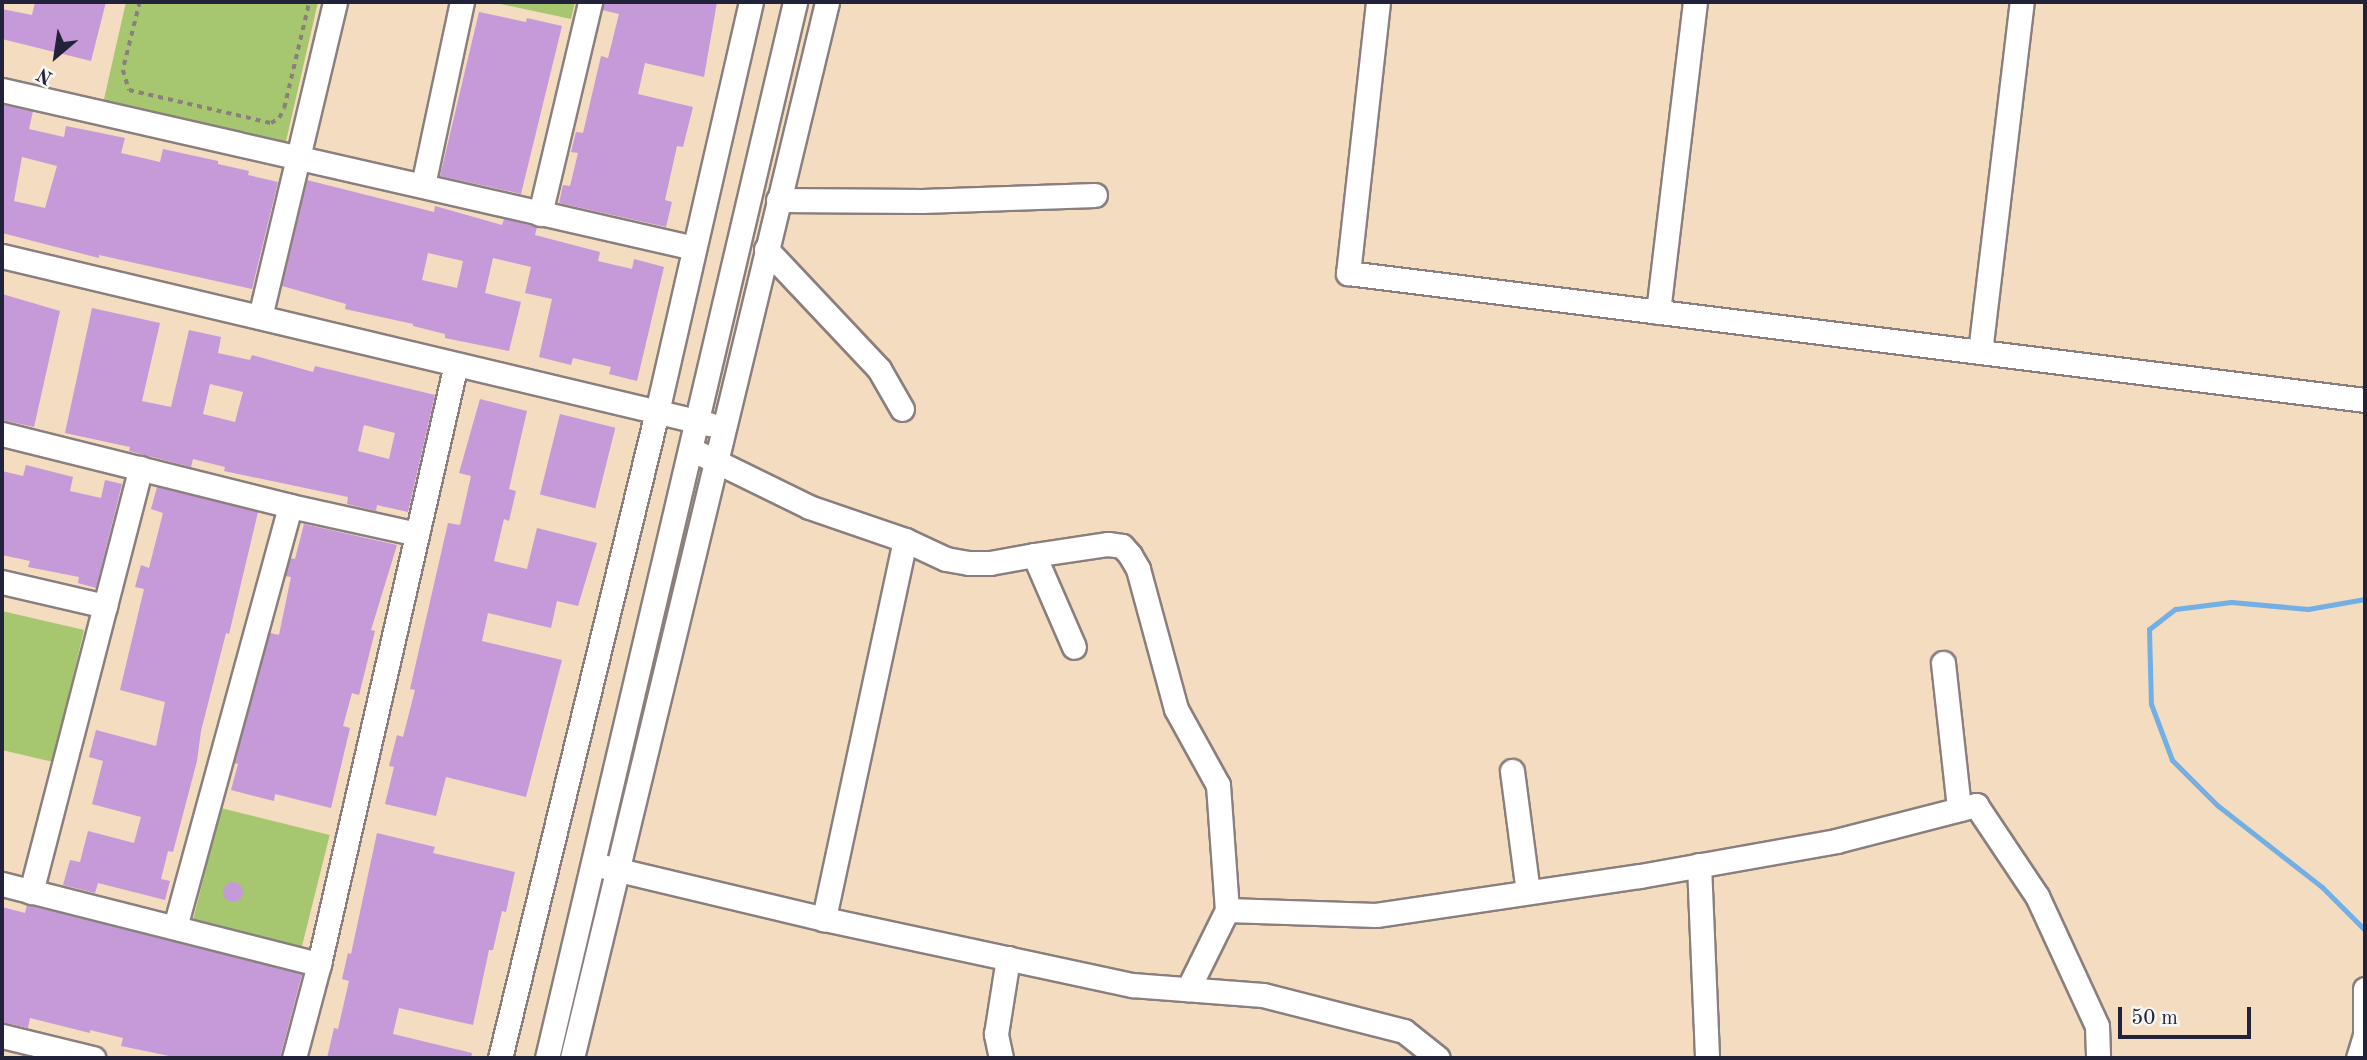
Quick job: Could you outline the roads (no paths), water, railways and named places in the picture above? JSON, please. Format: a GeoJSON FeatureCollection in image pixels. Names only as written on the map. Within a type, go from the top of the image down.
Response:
{"type":"FeatureCollection","features":[{"type":"Feature","properties":{"kind":"street"},"geometry":{"type":"LineString","coordinates":[[260,317],[296,156],[335,2]]}},
{"type":"Feature","properties":{"kind":"street"},"geometry":{"type":"LineString","coordinates":[[423,185],[462,2]]}},
{"type":"Feature","properties":{"kind":"street"},"geometry":{"type":"LineString","coordinates":[[540,214],[590,2]]}},
{"type":"Feature","properties":{"kind":"street"},"geometry":{"type":"LineString","coordinates":[[500,1058],[657,412],[751,2]]}},
{"type":"Feature","properties":{"kind":"street"},"geometry":{"type":"LineString","coordinates":[[547,1058],[794,2]]}},
{"type":"Feature","properties":{"kind":"street"},"geometry":{"type":"LineString","coordinates":[[572,1058],[615,870],[827,2]]}},
{"type":"Feature","properties":{"kind":"street"},"geometry":{"type":"LineString","coordinates":[[1378,2],[1348,273],[2365,400]]}},
{"type":"Feature","properties":{"kind":"street"},"geometry":{"type":"LineString","coordinates":[[1658,312],[1695,2]]}},
{"type":"Feature","properties":{"kind":"street"},"geometry":{"type":"LineString","coordinates":[[1980,352],[2022,2]]}},
{"type":"Feature","properties":{"kind":"street"},"geometry":{"type":"LineString","coordinates":[[2,90],[694,248]]}},
{"type":"Feature","properties":{"kind":"street"},"geometry":{"type":"LineString","coordinates":[[778,200],[922,201],[1095,195]]}},
{"type":"Feature","properties":{"kind":"street"},"geometry":{"type":"LineString","coordinates":[[766,249],[879,369],[902,409]]}},
{"type":"Feature","properties":{"kind":"street"},"geometry":{"type":"LineString","coordinates":[[2,256],[695,422],[723,426]]}},
{"type":"Feature","properties":{"kind":"street"},"geometry":{"type":"LineString","coordinates":[[294,1058],[456,364]]}},
{"type":"Feature","properties":{"kind":"street"},"geometry":{"type":"LineString","coordinates":[[2,434],[290,506],[417,534]]}},
{"type":"Feature","properties":{"kind":"street"},"geometry":{"type":"LineString","coordinates":[[688,449],[716,460],[809,507],[905,540],[946,559],[990,563],[1108,544],[1122,546],[1138,569],[1176,709],[1218,785],[1227,910],[1188,989]]}},
{"type":"Feature","properties":{"kind":"street"},"geometry":{"type":"LineString","coordinates":[[31,891],[141,468]]}},
{"type":"Feature","properties":{"kind":"street"},"geometry":{"type":"LineString","coordinates":[[175,927],[290,506]]}},
{"type":"Feature","properties":{"kind":"street"},"geometry":{"type":"LineString","coordinates":[[824,919],[905,540]]}},
{"type":"Feature","properties":{"kind":"street"},"geometry":{"type":"LineString","coordinates":[[1034,555],[1074,647]]}},
{"type":"Feature","properties":{"kind":"street"},"geometry":{"type":"LineString","coordinates":[[2,582],[105,606]]}},
{"type":"Feature","properties":{"kind":"street"},"geometry":{"type":"LineString","coordinates":[[1943,663],[1959,809]]}},
{"type":"Feature","properties":{"kind":"street"},"geometry":{"type":"LineString","coordinates":[[1512,771],[1528,892]]}},
{"type":"Feature","properties":{"kind":"street"},"geometry":{"type":"LineString","coordinates":[[1227,910],[1376,915],[1836,841],[1976,805],[2037,896],[2097,1026],[2098,1058]]}},
{"type":"Feature","properties":{"kind":"street"},"geometry":{"type":"LineString","coordinates":[[592,863],[824,919],[1132,985],[1263,995],[1404,1031],[1438,1058]]}},
{"type":"Feature","properties":{"kind":"street"},"geometry":{"type":"LineString","coordinates":[[1699,865],[1707,1058]]}},
{"type":"Feature","properties":{"kind":"street"},"geometry":{"type":"LineString","coordinates":[[2,884],[318,964]]}},
{"type":"Feature","properties":{"kind":"street"},"geometry":{"type":"LineString","coordinates":[[1001,1058],[996,1034],[1008,958]]}},
{"type":"Feature","properties":{"kind":"street"},"geometry":{"type":"LineString","coordinates":[[2358,1058],[2365,1035],[2365,989]]}},
{"type":"Feature","properties":{"kind":"street"},"geometry":{"type":"LineString","coordinates":[[2,1036],[93,1058]]}},
{"type":"Feature","properties":{"kind":"waterway"},"geometry":{"type":"LineString","coordinates":[[2365,599],[2308,609],[2231,602],[2175,609],[2149,629],[2151,704],[2172,760],[2217,805],[2322,887],[2365,930]]}}]}
